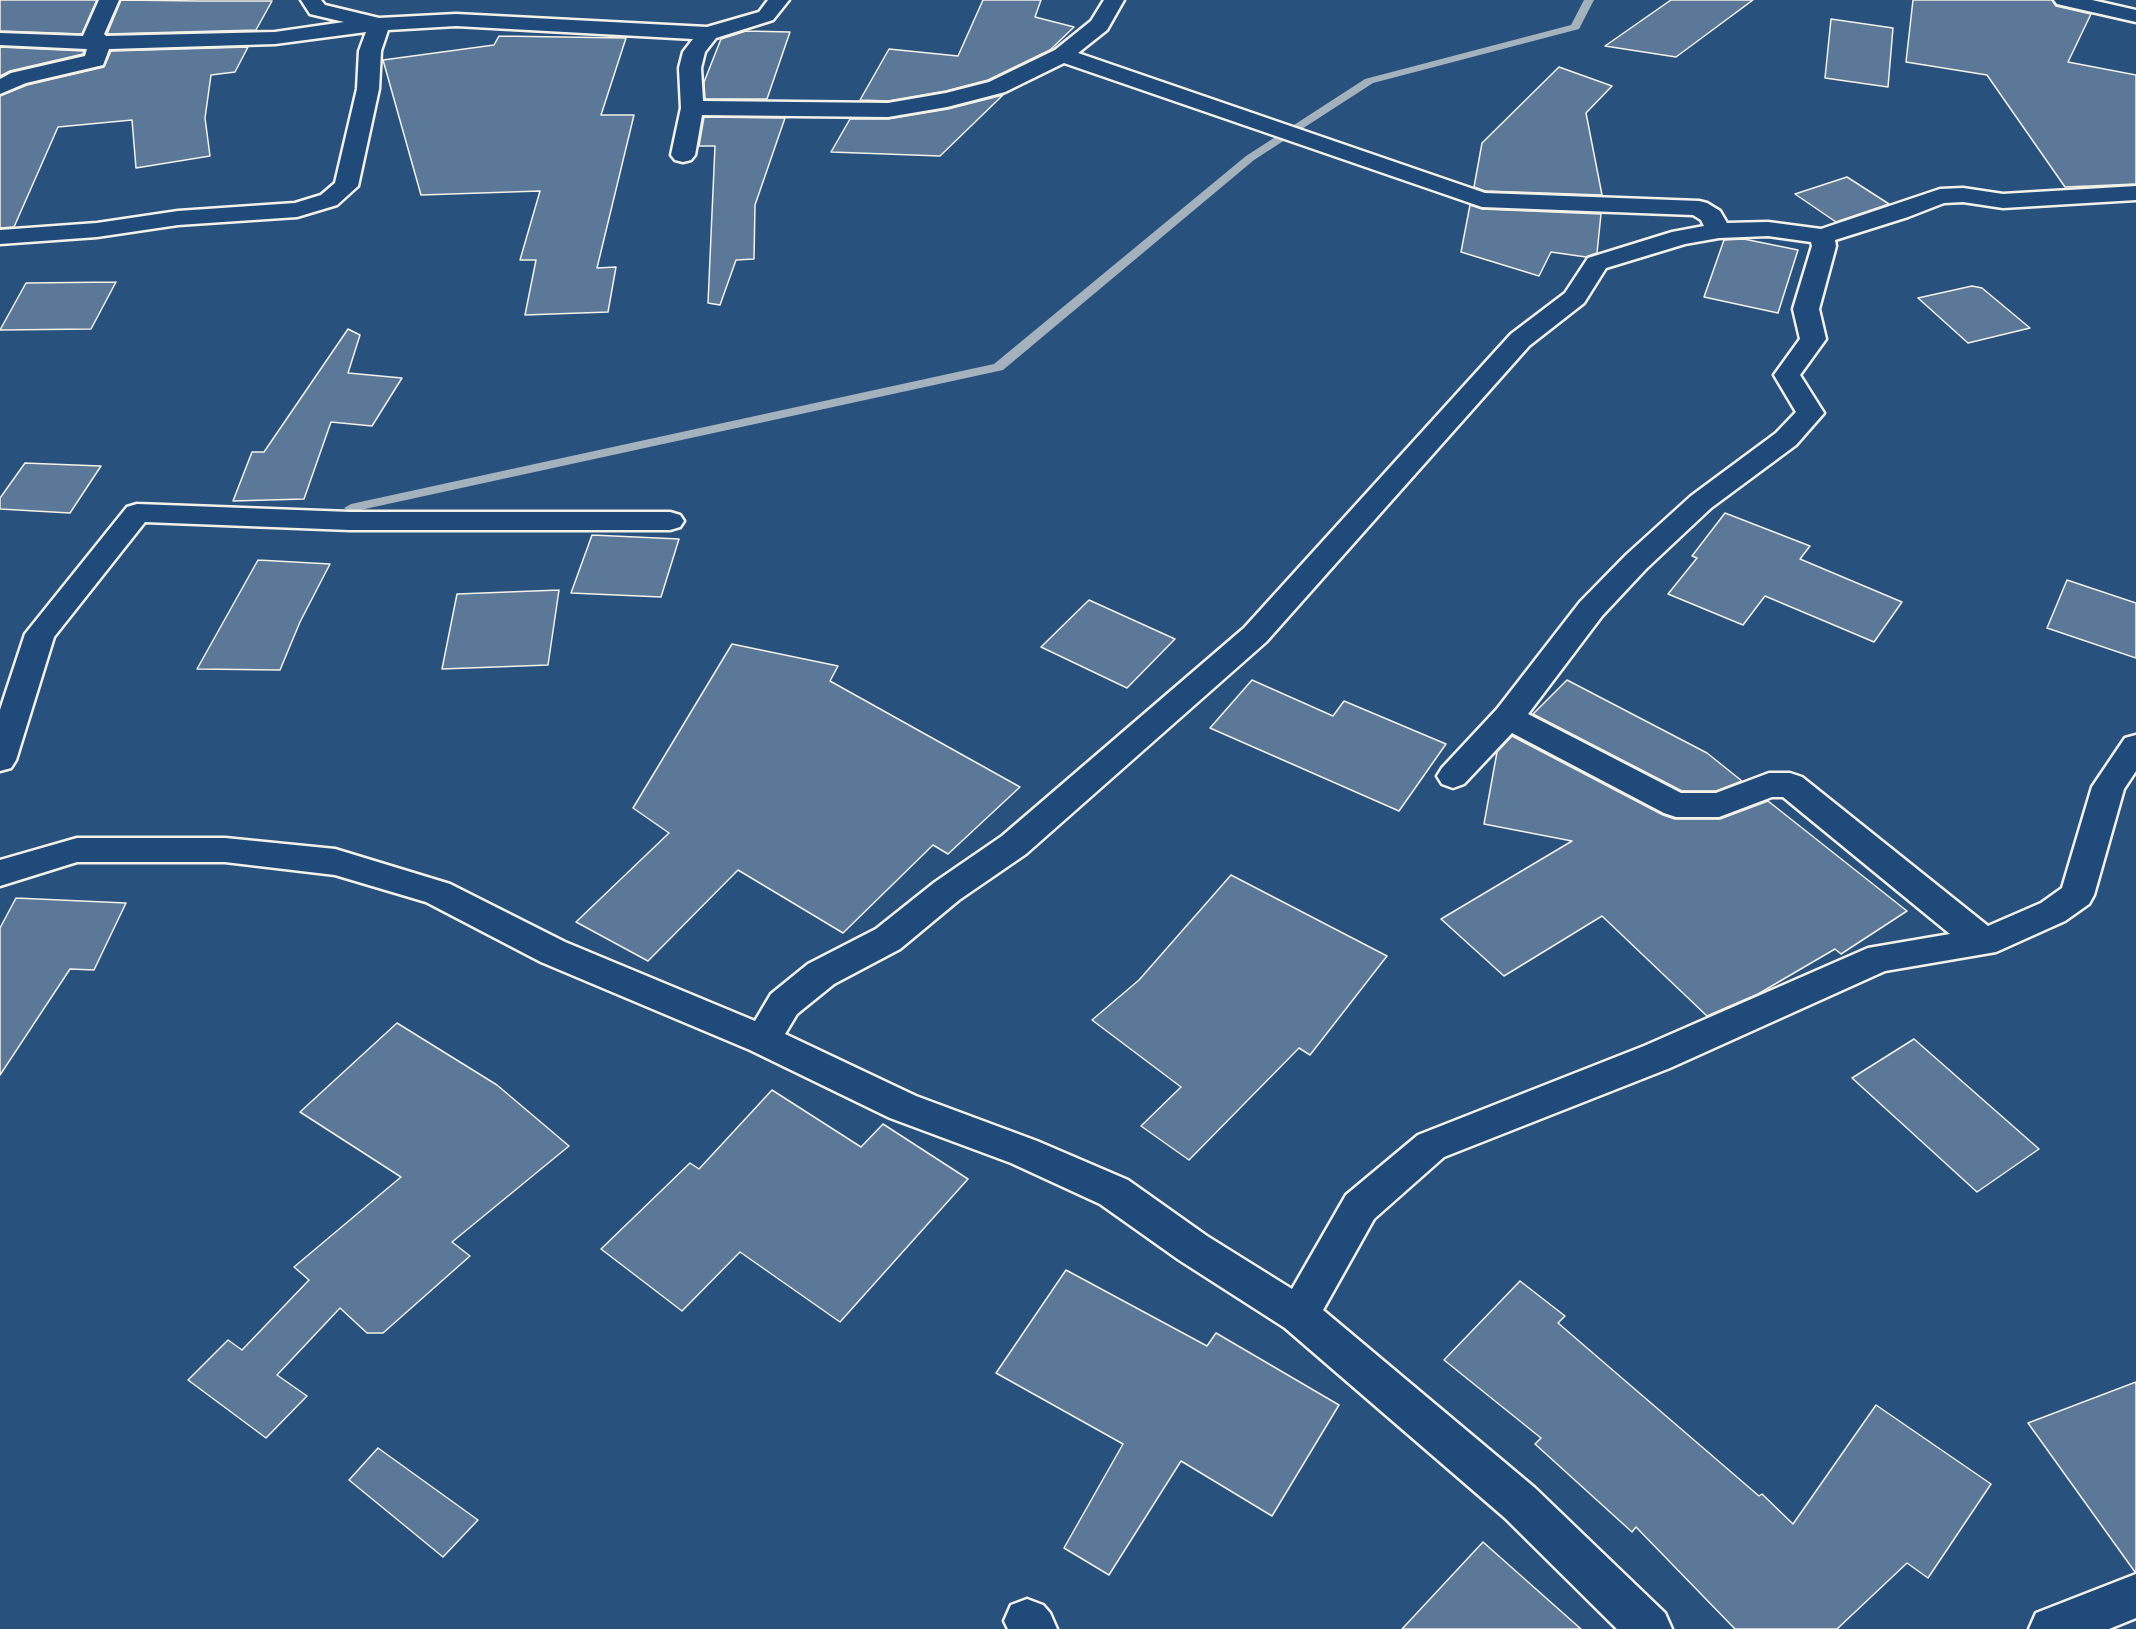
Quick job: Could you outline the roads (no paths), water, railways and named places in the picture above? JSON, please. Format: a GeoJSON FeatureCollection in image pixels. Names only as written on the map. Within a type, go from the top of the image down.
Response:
{"type":"FeatureCollection","features":[{"type":"Feature","properties":{"kind":"street"},"geometry":{"type":"LineString","coordinates":[[100,43],[93,35],[109,0]]}},
{"type":"Feature","properties":{"kind":"street"},"geometry":{"type":"LineString","coordinates":[[310,0],[317,10],[379,24]]}},
{"type":"Feature","properties":{"kind":"street"},"geometry":{"type":"LineString","coordinates":[[0,39],[100,43],[275,38],[379,24],[456,20],[708,33],[766,16],[780,0]]}},
{"type":"Feature","properties":{"kind":"street"},"geometry":{"type":"LineString","coordinates":[[692,108],[888,110],[947,100],[997,87],[1063,55],[1099,25],[1114,0]]}},
{"type":"Feature","properties":{"kind":"street"},"geometry":{"type":"LineString","coordinates":[[2064,0],[2136,16]]}},
{"type":"Feature","properties":{"kind":"street"},"geometry":{"type":"LineString","coordinates":[[0,237],[96,230],[178,218],[297,210],[329,200],[346,186],[368,89],[370,51],[379,24]]}},
{"type":"Feature","properties":{"kind":"street"},"geometry":{"type":"LineString","coordinates":[[683,155],[692,108],[690,68],[694,52],[708,33]]}},
{"type":"Feature","properties":{"kind":"street"},"geometry":{"type":"LineString","coordinates":[[0,87],[19,78],[95,60],[100,43]]}},
{"type":"Feature","properties":{"kind":"street"},"geometry":{"type":"LineString","coordinates":[[1063,55],[1482,200],[1699,208],[1712,216],[1719,231]]}},
{"type":"Feature","properties":{"kind":"street"},"geometry":{"type":"LineString","coordinates":[[763,1040],[784,1004],[821,974],[888,939],[947,891],[1014,845],[1255,635],[1520,340],[1575,298],[1597,263],[1681,237],[1719,231],[1768,229],[1822,236],[1900,212],[1940,196],[1963,195],[2003,201],[2136,194]]}},
{"type":"Feature","properties":{"kind":"street"},"geometry":{"type":"LineString","coordinates":[[1453,776],[1508,717],[1591,609],[1629,570],[1701,502],[1786,439],[1810,413],[1787,375],[1813,339],[1806,309],[1824,246],[1822,236]]}},
{"type":"Feature","properties":{"kind":"street"},"geometry":{"type":"LineString","coordinates":[[0,760],[40,634],[137,513],[350,521],[670,521]]}},
{"type":"Feature","properties":{"kind":"street"},"geometry":{"type":"LineString","coordinates":[[1508,717],[1676,805],[1719,805],[1769,785],[1790,785],[1984,942]]}},
{"type":"Feature","properties":{"kind":"street"},"geometry":{"type":"LineString","coordinates":[[1299,1315],[1360,1207],[1431,1146],[1657,1057],[1880,958],[1984,942],[2053,912],[2077,896],[2108,787],[2136,746]]}},
{"type":"Feature","properties":{"kind":"street"},"geometry":{"type":"LineString","coordinates":[[0,873],[77,850],[225,850],[335,862],[438,893],[553,952],[763,1040],[903,1107],[1024,1152],[1114,1192],[1193,1248],[1299,1315],[1520,1503],[1649,1629]]}},
{"type":"Feature","properties":{"kind":"street"},"geometry":{"type":"LineString","coordinates":[[2052,1629],[2136,1596]]}},
{"type":"Feature","properties":{"kind":"waterway"},"geometry":{"type":"LineString","coordinates":[[351,508],[998,367],[1250,158],[1369,81],[1575,27],[1589,0]]}}]}
